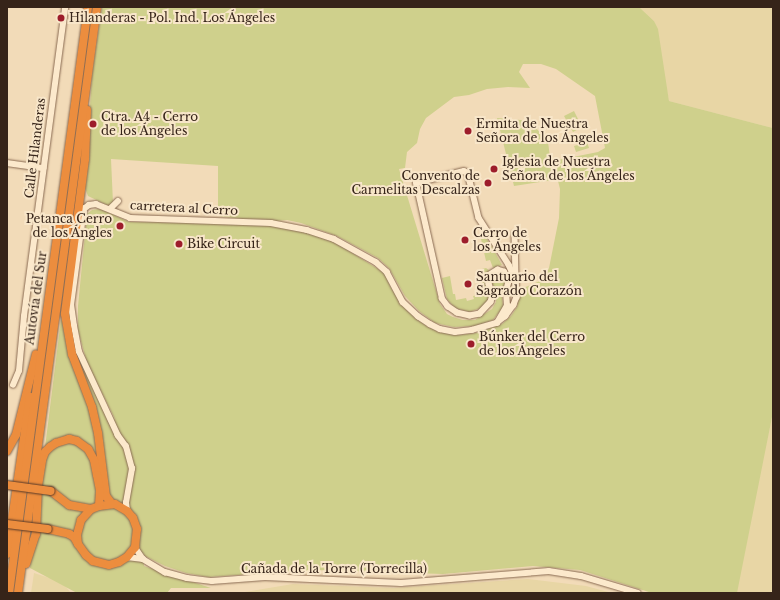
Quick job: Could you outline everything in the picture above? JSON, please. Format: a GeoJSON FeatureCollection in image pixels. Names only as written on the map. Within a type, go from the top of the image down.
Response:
{"type":"FeatureCollection","features":[{"type":"Feature","properties":{"kind":"highway","name":"Autovía del Sur"},"geometry":{"type":"LineString","coordinates":[[9,593],[88,7]]}},
{"type":"Feature","properties":{"kind":"highway","name":"Autovía del Sur"},"geometry":{"type":"LineString","coordinates":[[18,593],[97,7]]}},
{"type":"Feature","properties":{"kind":"highway"},"geometry":{"type":"LineString","coordinates":[[7,524],[48,529],[69,534],[74,537],[86,555],[93,561],[109,565],[119,562],[127,557],[135,547],[137,529],[133,518],[127,511],[114,504],[106,496],[98,433],[92,407],[72,354],[65,314],[85,159],[89,91],[88,68]]}},
{"type":"Feature","properties":{"kind":"highway"},"geometry":{"type":"LineString","coordinates":[[7,552],[46,280],[54,261]]}},
{"type":"Feature","properties":{"kind":"highway"},"geometry":{"type":"LineString","coordinates":[[7,451],[16,435],[36,354]]}},
{"type":"Feature","properties":{"kind":"highway"},"geometry":{"type":"LineString","coordinates":[[22,593],[27,560],[36,534],[38,486],[42,460],[45,452],[50,447],[56,443],[69,439],[77,441],[88,449],[94,460],[100,491],[99,506]]}},
{"type":"Feature","properties":{"kind":"highway"},"geometry":{"type":"LineString","coordinates":[[7,485],[51,491],[70,505],[91,509]]}},
{"type":"Feature","properties":{"kind":"highway"},"geometry":{"type":"LineString","coordinates":[[78,544],[77,535],[81,520],[91,509],[99,506],[114,504]]}},
{"type":"Feature","properties":{"kind":"street","name":"Calle Hilanderas"},"geometry":{"type":"LineString","coordinates":[[13,385],[19,371],[65,7]]}},
{"type":"Feature","properties":{"kind":"street"},"geometry":{"type":"LineString","coordinates":[[7,163],[44,168]]}},
{"type":"Feature","properties":{"kind":"street"},"geometry":{"type":"LineString","coordinates":[[496,323],[507,306],[506,294],[508,283],[507,275],[504,272],[498,270],[490,275],[489,284],[493,295],[491,302],[480,314],[470,316],[457,313],[448,307],[442,299],[416,183],[464,171],[468,173],[479,218],[509,266],[516,281]]}},
{"type":"Feature","properties":{"kind":"street"},"geometry":{"type":"LineString","coordinates":[[110,209],[118,202]]}},
{"type":"Feature","properties":{"kind":"street","name":"carretera al Cerro"},"geometry":{"type":"LineString","coordinates":[[127,494],[132,469],[126,447],[118,436],[79,352],[72,305],[84,209],[89,205],[96,204],[130,218],[271,223],[307,230],[334,239],[376,262],[387,272],[403,302],[418,316],[440,329],[455,332],[472,330],[496,323]]}},
{"type":"Feature","properties":{"kind":"street"},"geometry":{"type":"LineString","coordinates":[[496,323],[506,316],[514,305],[518,293],[516,281],[515,234]]}},
{"type":"Feature","properties":{"kind":"street"},"geometry":{"type":"LineString","coordinates":[[508,283],[516,281]]}},
{"type":"Feature","properties":{"kind":"street"},"geometry":{"type":"LineString","coordinates":[[506,294],[511,290],[518,293]]}},
{"type":"Feature","properties":{"kind":"street"},"geometry":{"type":"LineString","coordinates":[[114,504],[127,494]]}},
{"type":"Feature","properties":{"kind":"street"},"geometry":{"type":"LineString","coordinates":[[127,494],[127,511]]}},
{"type":"Feature","properties":{"kind":"street"},"geometry":{"type":"LineString","coordinates":[[135,547],[143,559]]}},
{"type":"Feature","properties":{"kind":"street","name":"Cañada de la Torre (Torrecilla)"},"geometry":{"type":"LineString","coordinates":[[127,557],[143,559],[165,572],[187,578],[212,581],[283,578],[401,583],[549,571],[581,576],[638,593]]}},
{"type":"Feature","properties":{"kind":"shaded area"},"geometry":{"type":"Polygon","coordinates":[[[639,7],[773,7],[773,128],[669,101],[654,21],[639,7]]]}},
{"type":"Feature","properties":{"kind":"shaded area"},"geometry":{"type":"Polygon","coordinates":[[[773,412],[773,593],[733,593],[773,412]]]}},
{"type":"Feature","properties":{"kind":"shaded area"},"geometry":{"type":"Polygon","coordinates":[[[34,573],[62,582],[71,593],[31,593],[34,573]]]}},
{"type":"Feature","properties":{"kind":"shaded area"},"geometry":{"type":"Polygon","coordinates":[[[528,579],[586,586],[612,593],[239,593],[293,584],[393,588],[528,579]]]}},
{"type":"Feature","properties":{"kind":"green space","name":"Cerro de los Ángeles"},"geometry":{"type":"Polygon","coordinates":[[[102,7],[639,7],[654,21],[658,29],[669,101],[773,128],[773,412],[737,593],[652,593],[580,570],[533,566],[443,574],[314,570],[208,577],[186,573],[165,566],[145,556],[143,553],[144,566],[211,588],[171,588],[167,593],[77,593],[30,568],[61,319],[95,391],[116,421],[87,363],[78,330],[78,306],[87,214],[92,210],[99,209],[129,222],[271,223],[301,230],[333,241],[386,274],[390,286],[401,304],[414,317],[428,327],[440,332],[459,335],[476,333],[502,324],[511,316],[517,307],[521,289],[544,279],[549,268],[559,218],[560,189],[553,161],[598,152],[605,148],[595,96],[556,69],[541,64],[523,64],[519,72],[530,88],[508,87],[487,89],[469,95],[454,97],[426,118],[420,129],[417,143],[407,152],[405,168],[399,169],[440,304],[447,314],[453,317],[463,320],[475,320],[492,309],[496,302],[496,292],[492,283],[492,278],[496,274],[501,274],[506,279],[502,296],[503,307],[493,320],[476,326],[454,327],[435,323],[419,311],[405,296],[389,268],[378,258],[337,236],[301,223],[287,220],[265,222],[218,216],[218,166],[111,159],[113,203],[111,207],[88,196],[85,188],[92,74],[102,7]]]}},
{"type":"Feature","properties":{"kind":"green space"},"geometry":{"type":"Polygon","coordinates":[[[574,111],[582,127],[573,132],[564,116],[574,111]]]}},
{"type":"Feature","properties":{"kind":"green space"},"geometry":{"type":"Polygon","coordinates":[[[497,118],[521,120],[536,128],[548,142],[553,180],[514,186],[497,118]]]}},
{"type":"Feature","properties":{"kind":"green space"},"geometry":{"type":"Polygon","coordinates":[[[587,142],[589,148],[576,152],[574,146],[587,142]]]}},
{"type":"Feature","properties":{"kind":"green space"},"geometry":{"type":"Polygon","coordinates":[[[486,238],[502,265],[493,268],[490,260],[486,261],[481,239],[486,238]]]}},
{"type":"Feature","properties":{"kind":"green space"},"geometry":{"type":"Polygon","coordinates":[[[486,268],[490,271],[486,280],[490,295],[487,302],[481,308],[469,312],[455,308],[447,299],[442,278],[450,276],[453,294],[455,294],[456,300],[466,298],[467,301],[474,299],[473,296],[483,294],[482,287],[484,287],[478,270],[486,268]]]}},
{"type":"Feature","properties":{"kind":"place","name":"Hilanderas - Pol. Ind. Los Ángeles"},"geometry":{"type":"Point","coordinates":[61,18]}},
{"type":"Feature","properties":{"kind":"place","name":"Ctra. A4 - Cerro de los Ángeles"},"geometry":{"type":"Point","coordinates":[93,124]}},
{"type":"Feature","properties":{"kind":"place","name":"Ermita de Nuestra Señora de los Ángeles"},"geometry":{"type":"Point","coordinates":[468,131]}},
{"type":"Feature","properties":{"kind":"place","name":"Iglesia de Nuestra Señora de los Ángeles"},"geometry":{"type":"Point","coordinates":[494,169]}},
{"type":"Feature","properties":{"kind":"place","name":"Convento de Carmelitas Descalzas"},"geometry":{"type":"Point","coordinates":[488,183]}},
{"type":"Feature","properties":{"kind":"place","name":"Petanca Cerro de los Ángles"},"geometry":{"type":"Point","coordinates":[120,226]}},
{"type":"Feature","properties":{"kind":"place","name":"Cerro de los Ángeles"},"geometry":{"type":"Point","coordinates":[465,240]}},
{"type":"Feature","properties":{"kind":"place","name":"Bike Circuit"},"geometry":{"type":"Point","coordinates":[179,244]}},
{"type":"Feature","properties":{"kind":"place","name":"Santuario del Sagrado Corazón"},"geometry":{"type":"Point","coordinates":[468,284]}},
{"type":"Feature","properties":{"kind":"place","name":"Búnker del Cerro de los Ángeles"},"geometry":{"type":"Point","coordinates":[471,344]}}]}
